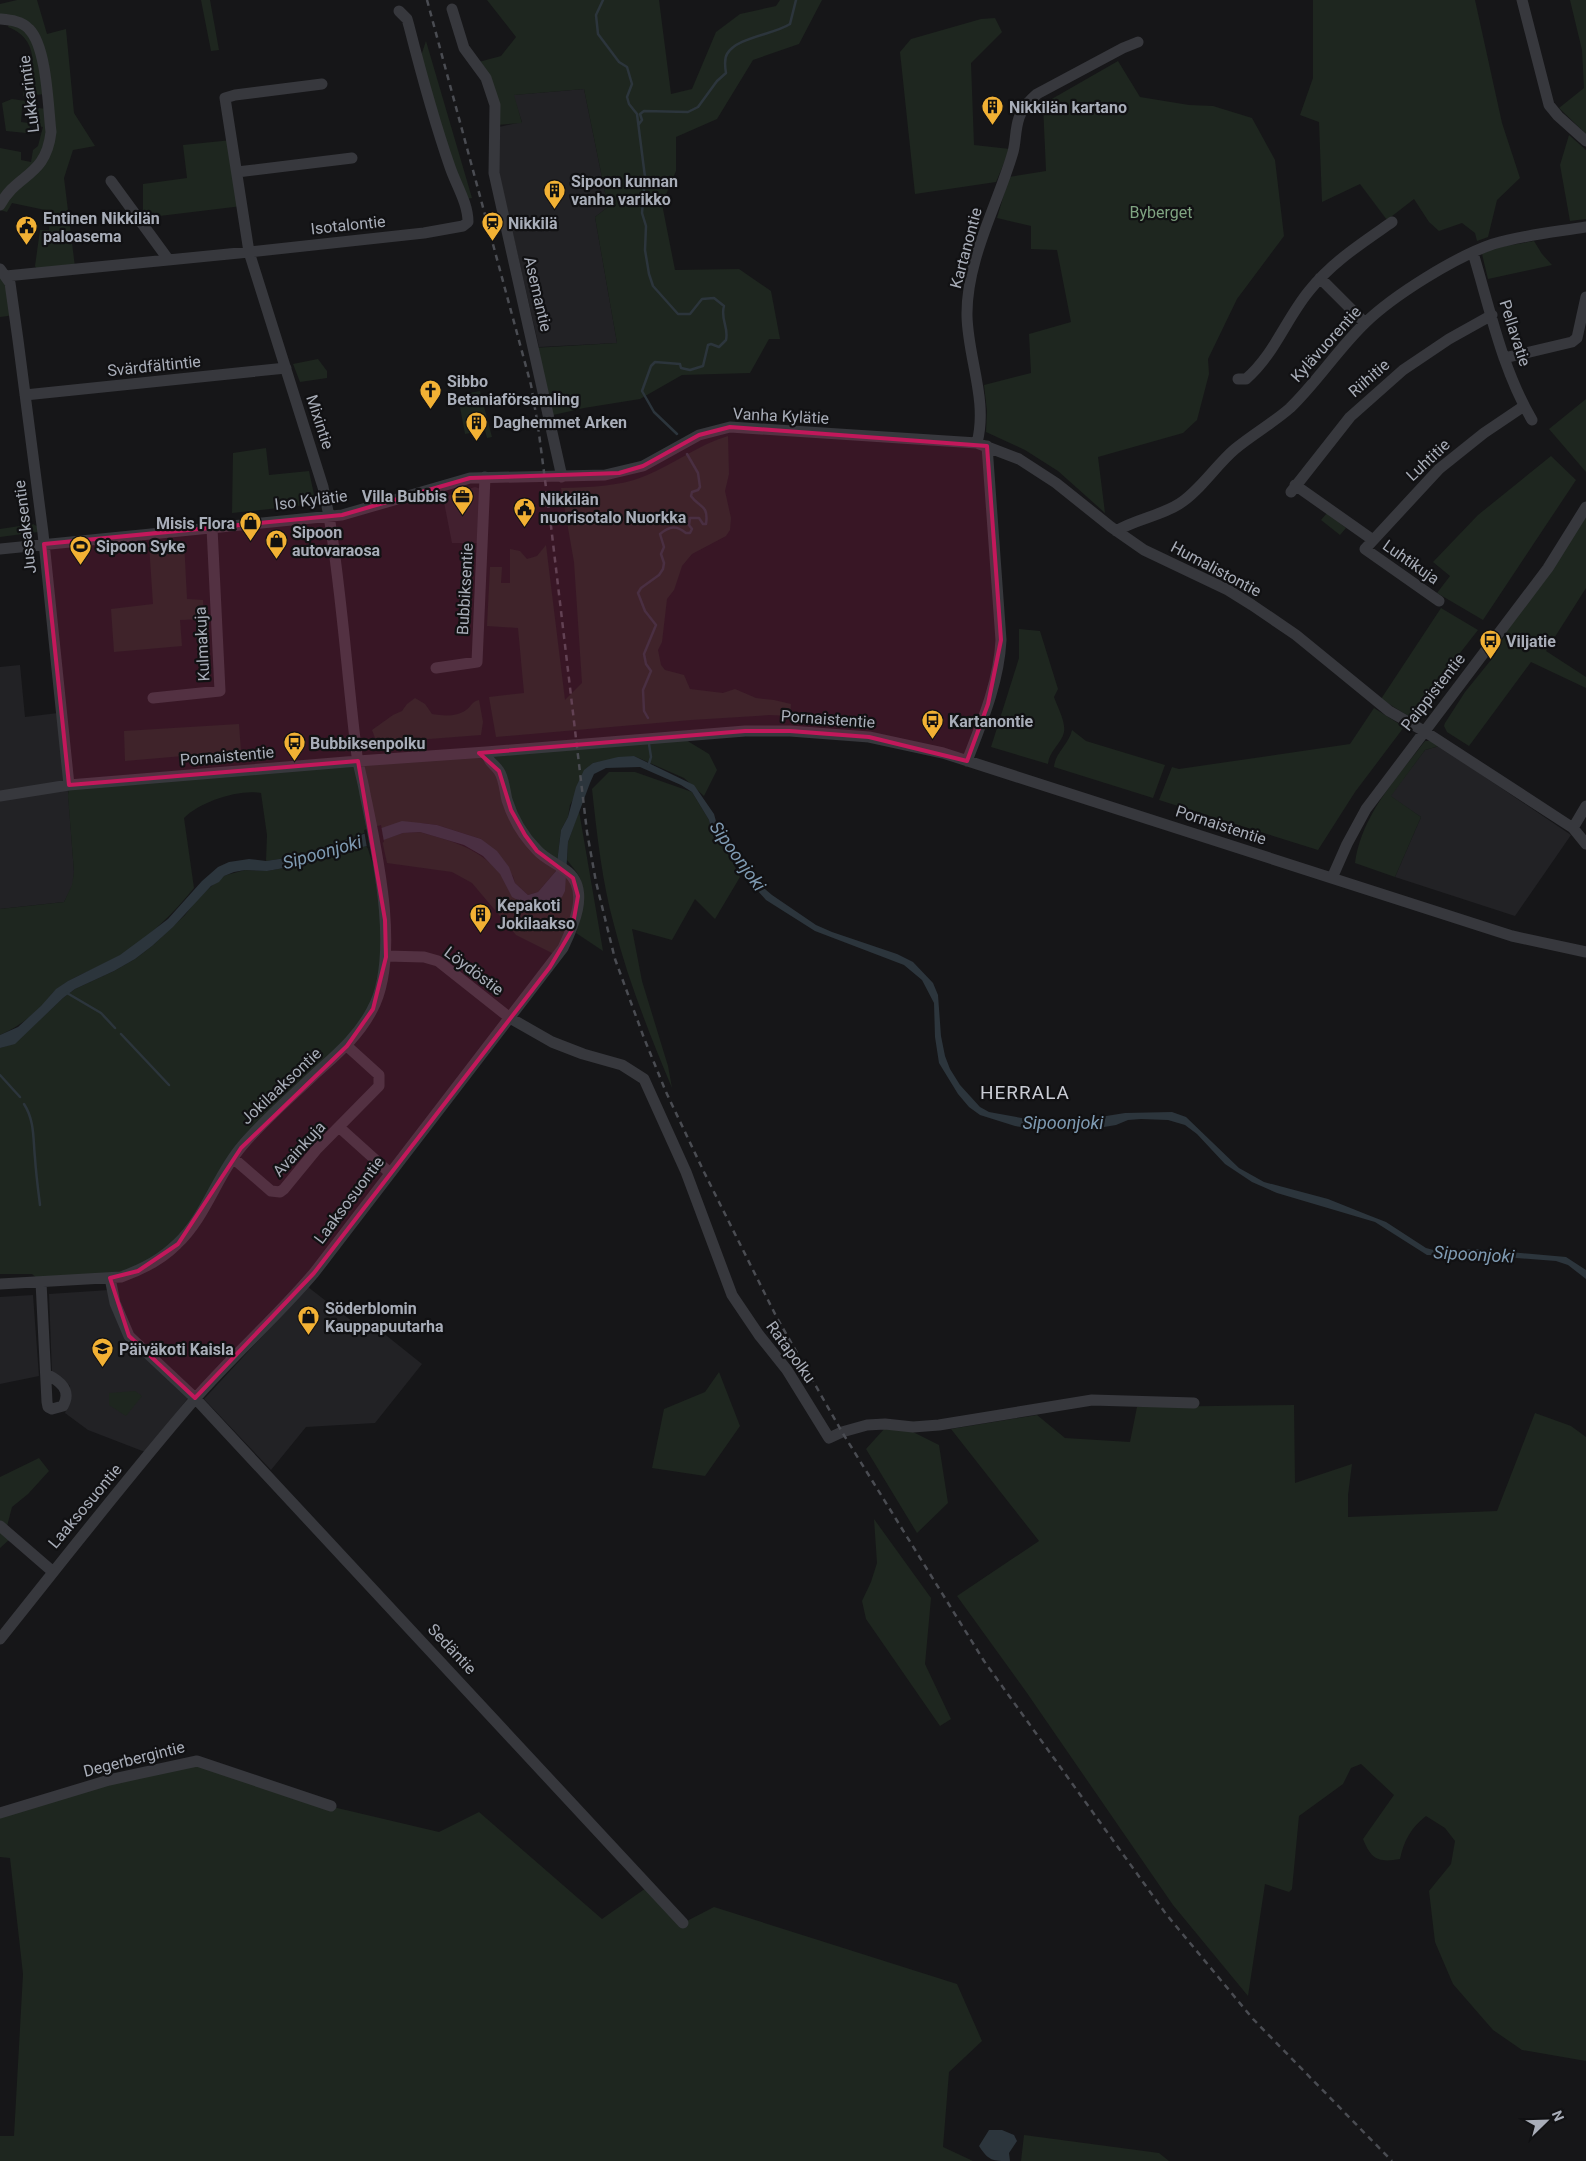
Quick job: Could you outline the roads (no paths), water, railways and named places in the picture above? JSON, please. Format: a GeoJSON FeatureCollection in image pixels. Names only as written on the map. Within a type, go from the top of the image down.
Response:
{"type":"FeatureCollection","features":[{"type":"Feature","properties":{"kind":"street"},"geometry":{"type":"LineString","coordinates":[[1522,0],[1549,105],[1558,116],[1586,141]]}},
{"type":"Feature","properties":{"kind":"street","name":"Asemantie"},"geometry":{"type":"LineString","coordinates":[[452,9],[464,48],[486,78],[495,105],[494,173],[562,476]]}},
{"type":"Feature","properties":{"kind":"street","name":"Isotalontie"},"geometry":{"type":"LineString","coordinates":[[3,272],[249,252],[455,229],[463,226],[468,222],[466,208],[450,168],[421,75],[410,26],[407,19],[399,11]]}},
{"type":"Feature","properties":{"kind":"street","name":"Lukkarintie"},"geometry":{"type":"LineString","coordinates":[[0,19],[19,22],[28,28],[38,42],[42,57],[51,132],[48,150],[41,164],[1,203]]}},
{"type":"Feature","properties":{"kind":"street","name":"Kartanontie"},"geometry":{"type":"LineString","coordinates":[[967,761],[988,704],[1002,640],[982,444],[981,411],[967,315],[977,258],[1013,150],[1019,118],[1027,103],[1037,94],[1123,48],[1138,42]]}},
{"type":"Feature","properties":{"kind":"street","name":"Mixintie"},"geometry":{"type":"LineString","coordinates":[[322,84],[235,95],[225,98],[249,252],[323,487],[329,516],[358,761]]}},
{"type":"Feature","properties":{"kind":"street"},"geometry":{"type":"LineString","coordinates":[[237,172],[352,158]]}},
{"type":"Feature","properties":{"kind":"street"},"geometry":{"type":"LineString","coordinates":[[111,181],[168,259]]}},
{"type":"Feature","properties":{"kind":"street"},"geometry":{"type":"LineString","coordinates":[[1238,379],[1246,379],[1262,362],[1308,292],[1320,278],[1339,260],[1392,222]]}},
{"type":"Feature","properties":{"kind":"street","name":"Kylävuorentie"},"geometry":{"type":"LineString","coordinates":[[1116,531],[1128,524],[1174,507],[1187,498],[1223,460],[1275,420],[1300,397],[1365,323],[1405,292],[1473,253],[1494,244],[1586,227]]}},
{"type":"Feature","properties":{"kind":"street","name":"Pellavatie"},"geometry":{"type":"LineString","coordinates":[[1473,253],[1504,358],[1524,406],[1532,420]]}},
{"type":"Feature","properties":{"kind":"street","name":"Jussaksentie"},"geometry":{"type":"LineString","coordinates":[[3,272],[11,291],[25,395],[44,544],[69,786]]}},
{"type":"Feature","properties":{"kind":"street"},"geometry":{"type":"LineString","coordinates":[[1320,278],[1365,323]]}},
{"type":"Feature","properties":{"kind":"street"},"geometry":{"type":"LineString","coordinates":[[1504,358],[1572,342],[1577,338],[1586,297]]}},
{"type":"Feature","properties":{"kind":"street","name":"Riihitie"},"geometry":{"type":"LineString","coordinates":[[1373,540],[1293,489],[1350,417],[1403,370],[1449,339],[1492,315]]}},
{"type":"Feature","properties":{"kind":"street","name":"Svärdfältintie"},"geometry":{"type":"LineString","coordinates":[[25,395],[286,368]]}},
{"type":"Feature","properties":{"kind":"street","name":"Luhtitie"},"geometry":{"type":"LineString","coordinates":[[1365,549],[1439,470],[1484,433],[1524,406]]}},
{"type":"Feature","properties":{"kind":"street","name":"Vanha Kylätie"},"geometry":{"type":"LineString","coordinates":[[562,476],[605,475],[633,470],[659,459],[700,435],[730,427],[982,444]]}},
{"type":"Feature","properties":{"kind":"street","name":"Humalistontie"},"geometry":{"type":"LineString","coordinates":[[982,444],[1019,459],[1036,469],[1116,531],[1144,550],[1244,600],[1296,635],[1389,711],[1424,731]]}},
{"type":"Feature","properties":{"kind":"street","name":"Iso Kylätie"},"geometry":{"type":"LineString","coordinates":[[0,549],[342,515],[463,479],[562,476]]}},
{"type":"Feature","properties":{"kind":"street","name":"Bubbiksentie"},"geometry":{"type":"LineString","coordinates":[[436,668],[477,662],[484,537],[485,477]]}},
{"type":"Feature","properties":{"kind":"street","name":"Paippistentie"},"geometry":{"type":"LineString","coordinates":[[1332,878],[1347,844],[1366,809],[1548,568],[1586,507]]}},
{"type":"Feature","properties":{"kind":"street","name":"Kulmakuja"},"geometry":{"type":"LineString","coordinates":[[153,698],[220,691],[212,528]]}},
{"type":"Feature","properties":{"kind":"street","name":"Luhtikuja"},"geometry":{"type":"LineString","coordinates":[[1365,549],[1439,601]]}},
{"type":"Feature","properties":{"kind":"street","name":"Pornaistentie"},"geometry":{"type":"LineString","coordinates":[[0,796],[69,786],[745,731],[790,731],[868,737],[943,753],[1512,936],[1586,952]]}},
{"type":"Feature","properties":{"kind":"street"},"geometry":{"type":"LineString","coordinates":[[1424,731],[1573,828],[1586,844]]}},
{"type":"Feature","properties":{"kind":"street","name":"Laaksosuontie"},"geometry":{"type":"LineString","coordinates":[[0,1639],[52,1571],[195,1398],[298,1293],[558,956],[572,930],[578,896],[573,878],[537,851],[517,824],[499,771],[489,762],[486,752]]}},
{"type":"Feature","properties":{"kind":"street","name":"Jokilaaksontie"},"geometry":{"type":"LineString","coordinates":[[0,1284],[121,1277],[138,1271],[158,1259],[178,1244],[191,1227],[233,1158],[255,1132],[347,1046],[360,1029],[373,1008],[382,985],[386,956],[378,865],[358,761]]}},
{"type":"Feature","properties":{"kind":"street","name":"Pornaistentie"},"geometry":{"type":"LineString","coordinates":[[0,790],[37,790]]}},
{"type":"Feature","properties":{"kind":"street"},"geometry":{"type":"LineString","coordinates":[[1573,828],[1586,806]]}},
{"type":"Feature","properties":{"kind":"street","name":"Löydöstie"},"geometry":{"type":"LineString","coordinates":[[386,956],[424,957],[438,961],[510,1018]]}},
{"type":"Feature","properties":{"kind":"street","name":"Ratapolku"},"geometry":{"type":"LineString","coordinates":[[510,1018],[552,1042],[583,1054],[622,1065],[644,1079],[686,1172],[732,1295],[786,1370],[830,1438],[842,1432],[867,1425],[885,1424],[913,1427],[939,1425],[1092,1400],[1194,1404]]}},
{"type":"Feature","properties":{"kind":"street","name":"Avainkuja"},"geometry":{"type":"LineString","coordinates":[[233,1158],[271,1191],[280,1192],[328,1138],[376,1092],[380,1081],[379,1075],[347,1046]]}},
{"type":"Feature","properties":{"kind":"street","name":"Avainkuja"},"geometry":{"type":"LineString","coordinates":[[340,1128],[390,1173]]}},
{"type":"Feature","properties":{"kind":"street","name":"Sedäntie"},"geometry":{"type":"LineString","coordinates":[[110,1278],[115,1303],[130,1336],[195,1398],[683,1923]]}},
{"type":"Feature","properties":{"kind":"street"},"geometry":{"type":"LineString","coordinates":[[41,1282],[46,1374]]}},
{"type":"Feature","properties":{"kind":"street"},"geometry":{"type":"LineString","coordinates":[[0,1526],[52,1571]]}},
{"type":"Feature","properties":{"kind":"street","name":"Degerbergintie"},"geometry":{"type":"LineString","coordinates":[[0,1813],[110,1780],[197,1761],[331,1806]]}},
{"type":"Feature","properties":{"kind":"water","name":"Sipoonjoki"},"geometry":{"type":"Polygon","coordinates":[[[634,756],[694,785],[714,814],[717,825],[751,877],[772,895],[816,925],[897,954],[913,962],[933,983],[938,995],[941,1036],[950,1069],[960,1085],[980,1107],[989,1112],[1038,1121],[1075,1121],[1125,1113],[1172,1112],[1186,1117],[1239,1168],[1264,1182],[1328,1199],[1386,1222],[1426,1248],[1437,1251],[1476,1249],[1566,1257],[1586,1270],[1586,1279],[1568,1265],[1556,1261],[1504,1257],[1427,1255],[1375,1222],[1277,1193],[1252,1182],[1225,1164],[1197,1134],[1185,1125],[1168,1120],[1128,1120],[1116,1125],[1092,1129],[1041,1130],[1015,1126],[980,1115],[969,1107],[958,1094],[939,1063],[935,1037],[934,1003],[922,980],[904,965],[815,931],[766,900],[745,877],[711,829],[709,820],[692,792],[681,785],[640,767],[606,768],[594,774],[568,842],[565,891],[562,897],[546,906],[532,908],[512,897],[500,874],[483,856],[464,845],[420,832],[403,833],[367,846],[323,856],[312,863],[267,871],[245,870],[234,872],[224,876],[219,882],[211,886],[173,927],[135,959],[75,989],[15,1044],[0,1048],[0,1035],[18,1027],[56,989],[120,955],[168,919],[202,881],[218,867],[229,862],[249,859],[266,861],[299,856],[402,821],[437,825],[481,839],[497,851],[509,867],[515,883],[528,895],[538,892],[556,871],[561,830],[568,817],[576,787],[584,770],[593,763],[618,757],[634,756]]]}},
{"type":"Feature","properties":{"kind":"water"},"geometry":{"type":"Polygon","coordinates":[[[989,2130],[1002,2130],[1014,2135],[1017,2141],[1009,2153],[1010,2161],[992,2159],[979,2146],[989,2130]]]}},
{"type":"Feature","properties":{"kind":"waterway"},"geometry":{"type":"LineString","coordinates":[[603,0],[596,15],[598,34],[619,62],[627,67],[632,84],[627,97],[629,104],[637,114],[645,177],[642,213],[646,226],[645,250],[653,286],[678,314],[690,314],[702,299],[714,298],[724,306],[723,315],[727,335],[726,340],[719,347],[711,344],[708,345],[703,366],[690,370],[681,368],[680,364],[655,362],[651,366],[642,391],[654,412],[677,434]]}},
{"type":"Feature","properties":{"kind":"waterway"},"geometry":{"type":"LineString","coordinates":[[639,124],[642,120],[640,114],[644,111],[688,112],[698,107],[717,81],[726,73],[725,58],[732,48],[747,40],[790,24],[796,0]]}},
{"type":"Feature","properties":{"kind":"waterway"},"geometry":{"type":"LineString","coordinates":[[648,718],[644,711],[643,690],[651,671],[646,664],[644,654],[656,625],[645,611],[638,593],[641,588],[659,575],[663,569],[664,563],[661,554],[664,547],[660,534],[667,529],[673,528],[690,533],[692,529],[689,525],[690,518],[699,518],[703,524],[706,524],[707,518],[703,507],[691,496],[692,492],[700,487],[698,473],[687,454]]}},
{"type":"Feature","properties":{"kind":"waterway"},"geometry":{"type":"LineString","coordinates":[[648,767],[651,757],[649,744]]}},
{"type":"Feature","properties":{"kind":"waterway"},"geometry":{"type":"LineString","coordinates":[[67,993],[101,1013],[115,1028]]}},
{"type":"Feature","properties":{"kind":"waterway"},"geometry":{"type":"LineString","coordinates":[[121,1034],[169,1085]]}},
{"type":"Feature","properties":{"kind":"waterway"},"geometry":{"type":"LineString","coordinates":[[0,1075],[20,1097]]}},
{"type":"Feature","properties":{"kind":"waterway"},"geometry":{"type":"LineString","coordinates":[[24,1104],[28,1110],[33,1131],[40,1205]]}},
{"type":"Feature","properties":{"kind":"railway"},"geometry":{"type":"LineString","coordinates":[[427,0],[531,385],[551,526],[587,832],[596,882],[615,959],[666,1092],[776,1316],[842,1432],[984,1661],[1166,1914],[1253,2019],[1392,2161]]}},
{"type":"Feature","properties":{"kind":"place","name":"Nikkilän kartano"},"geometry":{"type":"Point","coordinates":[993,126]}},
{"type":"Feature","properties":{"kind":"place","name":"Sipoon kunnan vanha varikko"},"geometry":{"type":"Point","coordinates":[555,209]}},
{"type":"Feature","properties":{"kind":"place","name":"Nikkilä"},"geometry":{"type":"Point","coordinates":[492,242]}},
{"type":"Feature","properties":{"kind":"place","name":"Entinen Nikkilän paloasema"},"geometry":{"type":"Point","coordinates":[27,246]}},
{"type":"Feature","properties":{"kind":"place","name":"Sibbo Betaniaförsamling"},"geometry":{"type":"Point","coordinates":[431,409]}},
{"type":"Feature","properties":{"kind":"place","name":"Daghemmet Arken"},"geometry":{"type":"Point","coordinates":[477,441]}},
{"type":"Feature","properties":{"kind":"place","name":"Villa Bubbis"},"geometry":{"type":"Point","coordinates":[463,515]}},
{"type":"Feature","properties":{"kind":"place","name":"Nikkilän nuorisotalo Nuorkka"},"geometry":{"type":"Point","coordinates":[524,527]}},
{"type":"Feature","properties":{"kind":"place","name":"Misis Flora"},"geometry":{"type":"Point","coordinates":[251,542]}},
{"type":"Feature","properties":{"kind":"place","name":"Sipoon autovaraosa"},"geometry":{"type":"Point","coordinates":[276,560]}},
{"type":"Feature","properties":{"kind":"place","name":"Sipoon Syke"},"geometry":{"type":"Point","coordinates":[80,565]}},
{"type":"Feature","properties":{"kind":"place","name":"Viljatie"},"geometry":{"type":"Point","coordinates":[1490,660]}},
{"type":"Feature","properties":{"kind":"place","name":"Kartanontie"},"geometry":{"type":"Point","coordinates":[933,740]}},
{"type":"Feature","properties":{"kind":"place","name":"Bubbiksenpolku"},"geometry":{"type":"Point","coordinates":[294,762]}},
{"type":"Feature","properties":{"kind":"place","name":"Kepakoti Jokilaakso"},"geometry":{"type":"Point","coordinates":[481,933]}},
{"type":"Feature","properties":{"kind":"place","name":"Söderblomin Kauppapuutarha"},"geometry":{"type":"Point","coordinates":[309,1336]}},
{"type":"Feature","properties":{"kind":"place","name":"Päiväkoti Kaisla"},"geometry":{"type":"Point","coordinates":[103,1368]}},
{"type":"Feature","properties":{"kind":"district","name":"HERRALA"},"geometry":{"type":"Point","coordinates":[1025,1092]}},
{"type":"Feature","properties":{"kind":"park label","name":"Byberget"},"geometry":{"type":"Point","coordinates":[1161,212]}}]}
